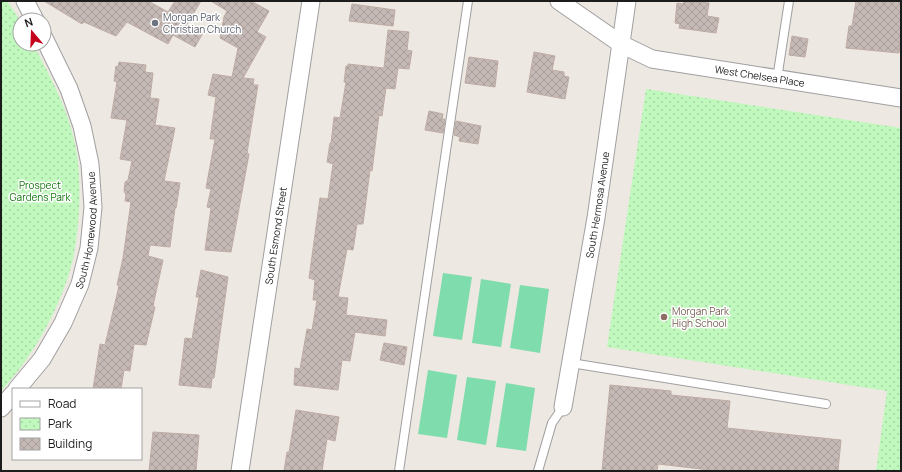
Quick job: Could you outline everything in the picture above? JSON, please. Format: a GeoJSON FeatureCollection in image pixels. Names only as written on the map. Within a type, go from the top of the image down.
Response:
{"type":"FeatureCollection","features":[{"type":"Feature","properties":{"kind":"street"},"geometry":{"type":"LineString","coordinates":[[24,1],[30,12]]}},
{"type":"Feature","properties":{"kind":"street","name":"South Esmond Street"},"geometry":{"type":"LineString","coordinates":[[240,471],[311,1]]}},
{"type":"Feature","properties":{"kind":"street","name":"West Chelsea Place"},"geometry":{"type":"LineString","coordinates":[[559,1],[621,44],[652,59],[901,98]]}},
{"type":"Feature","properties":{"kind":"street","name":"South Hermosa Avenue"},"geometry":{"type":"LineString","coordinates":[[563,407],[596,218],[628,1]]}},
{"type":"Feature","properties":{"kind":"street","name":"South Homewood Avenue"},"geometry":{"type":"LineString","coordinates":[[18,388],[42,358],[63,323],[80,284],[89,248],[93,207],[90,164],[82,126],[69,89],[51,52]]}},
{"type":"Feature","properties":{"kind":"street"},"geometry":{"type":"LineString","coordinates":[[1,408],[12,395]]}},
{"type":"Feature","properties":{"kind":"lane"},"geometry":{"type":"LineString","coordinates":[[399,471],[468,1]]}},
{"type":"Feature","properties":{"kind":"lane"},"geometry":{"type":"LineString","coordinates":[[777,79],[789,1]]}},
{"type":"Feature","properties":{"kind":"lane"},"geometry":{"type":"LineString","coordinates":[[571,363],[826,404]]}},
{"type":"Feature","properties":{"kind":"lane"},"geometry":{"type":"LineString","coordinates":[[538,471],[552,423],[563,407]]}},
{"type":"Feature","properties":{"kind":"green space","name":"Prospect Gardens Park"},"geometry":{"type":"Polygon","coordinates":[[[1,1],[7,1],[15,12],[12,12],[12,52],[37,52],[52,80],[68,118],[75,144],[79,175],[79,211],[78,229],[72,263],[63,292],[49,322],[32,352],[1,391],[1,1]]]}},
{"type":"Feature","properties":{"kind":"green space"},"geometry":{"type":"Polygon","coordinates":[[[646,89],[901,128],[901,471],[876,471],[887,391],[607,347],[646,89]]]}},
{"type":"Feature","properties":{"kind":"green space"},"geometry":{"type":"Polygon","coordinates":[[[443,273],[472,277],[462,340],[433,336],[443,273]]]}},
{"type":"Feature","properties":{"kind":"green space"},"geometry":{"type":"Polygon","coordinates":[[[481,279],[511,284],[501,347],[472,343],[481,279]]]}},
{"type":"Feature","properties":{"kind":"green space"},"geometry":{"type":"Polygon","coordinates":[[[520,285],[549,289],[540,353],[510,348],[520,285]]]}},
{"type":"Feature","properties":{"kind":"green space"},"geometry":{"type":"Polygon","coordinates":[[[428,370],[457,375],[447,438],[418,434],[428,370]]]}},
{"type":"Feature","properties":{"kind":"green space"},"geometry":{"type":"Polygon","coordinates":[[[467,377],[496,381],[486,445],[457,440],[467,377]]]}},
{"type":"Feature","properties":{"kind":"green space"},"geometry":{"type":"Polygon","coordinates":[[[506,383],[535,388],[526,451],[496,447],[506,383]]]}},
{"type":"Feature","properties":{"kind":"building","name":"Morgan Park Christian Church"},"geometry":{"type":"Polygon","coordinates":[[[44,1],[148,1],[168,12],[175,1],[201,1],[187,24],[203,33],[195,47],[173,35],[168,44],[127,22],[116,36],[84,22],[82,24],[44,1]]]}},
{"type":"Feature","properties":{"kind":"building"},"geometry":{"type":"Polygon","coordinates":[[[211,1],[251,1],[269,11],[257,32],[266,37],[243,78],[254,79],[253,85],[258,85],[247,153],[249,154],[231,252],[205,250],[211,208],[207,207],[211,189],[206,188],[215,139],[210,139],[216,97],[208,95],[213,74],[232,77],[238,48],[220,38],[224,17],[227,11],[211,1]]]}},
{"type":"Feature","properties":{"kind":"building"},"geometry":{"type":"Polygon","coordinates":[[[684,1],[709,3],[707,16],[719,18],[716,33],[679,28],[680,24],[675,23],[677,3],[683,4],[684,1]]]}},
{"type":"Feature","properties":{"kind":"building"},"geometry":{"type":"Polygon","coordinates":[[[856,1],[901,1],[899,53],[846,48],[849,26],[852,26],[856,1]]]}},
{"type":"Feature","properties":{"kind":"building"},"geometry":{"type":"Polygon","coordinates":[[[352,4],[395,10],[393,26],[349,21],[352,4]]]}},
{"type":"Feature","properties":{"kind":"building"},"geometry":{"type":"Polygon","coordinates":[[[388,30],[409,32],[407,50],[412,51],[409,69],[398,68],[395,89],[386,88],[382,116],[379,115],[372,171],[370,170],[363,224],[357,224],[353,250],[347,249],[338,297],[348,298],[346,315],[387,320],[385,336],[355,332],[350,361],[342,360],[338,390],[294,385],[295,368],[300,369],[307,329],[312,330],[317,300],[313,300],[315,280],[309,278],[320,198],[328,199],[333,164],[327,162],[334,117],[340,118],[346,82],[344,82],[346,66],[348,66],[348,64],[384,68],[388,30]]]}},
{"type":"Feature","properties":{"kind":"building"},"geometry":{"type":"Polygon","coordinates":[[[792,36],[808,39],[805,57],[789,55],[792,36]]]}},
{"type":"Feature","properties":{"kind":"building"},"geometry":{"type":"Polygon","coordinates":[[[534,52],[555,56],[552,70],[564,72],[564,76],[569,77],[565,99],[527,92],[534,52]]]}},
{"type":"Feature","properties":{"kind":"building"},"geometry":{"type":"Polygon","coordinates":[[[469,57],[498,61],[495,87],[465,83],[469,57]]]}},
{"type":"Feature","properties":{"kind":"building"},"geometry":{"type":"Polygon","coordinates":[[[119,62],[146,65],[145,72],[153,73],[150,98],[159,99],[155,125],[175,128],[164,181],[180,183],[170,247],[150,245],[148,256],[163,260],[153,306],[155,307],[146,345],[134,344],[130,371],[124,370],[121,388],[93,388],[100,344],[105,345],[119,286],[117,285],[123,258],[131,202],[125,201],[126,195],[124,191],[125,182],[128,180],[132,161],[120,159],[127,120],[111,118],[117,82],[114,81],[116,66],[118,67],[119,62]]]}},
{"type":"Feature","properties":{"kind":"building"},"geometry":{"type":"Polygon","coordinates":[[[429,111],[443,114],[442,119],[445,119],[443,133],[425,130],[429,111]]]}},
{"type":"Feature","properties":{"kind":"building"},"geometry":{"type":"Polygon","coordinates":[[[456,121],[481,126],[478,144],[459,141],[460,137],[454,135],[456,121]]]}},
{"type":"Feature","properties":{"kind":"building"},"geometry":{"type":"Polygon","coordinates":[[[201,270],[228,277],[214,378],[212,378],[211,388],[179,385],[185,338],[192,339],[199,297],[196,297],[201,270]]]}},
{"type":"Feature","properties":{"kind":"building"},"geometry":{"type":"Polygon","coordinates":[[[384,343],[407,347],[404,365],[380,360],[384,343]]]}},
{"type":"Feature","properties":{"kind":"building"},"geometry":{"type":"Polygon","coordinates":[[[610,385],[671,391],[671,395],[730,401],[727,428],[841,440],[838,471],[718,471],[658,464],[657,471],[602,471],[610,385]]]}},
{"type":"Feature","properties":{"kind":"building"},"geometry":{"type":"Polygon","coordinates":[[[296,410],[339,417],[335,441],[327,439],[322,471],[284,471],[287,452],[289,452],[296,410]]]}},
{"type":"Feature","properties":{"kind":"building"},"geometry":{"type":"Polygon","coordinates":[[[153,432],[199,435],[196,471],[149,471],[153,432]]]}},
{"type":"Feature","properties":{"kind":"place","name":"Morgan Park Christian Church"},"geometry":{"type":"Point","coordinates":[155,23]}},
{"type":"Feature","properties":{"kind":"place","name":"Morgan Park High School"},"geometry":{"type":"Point","coordinates":[664,317]}}]}
